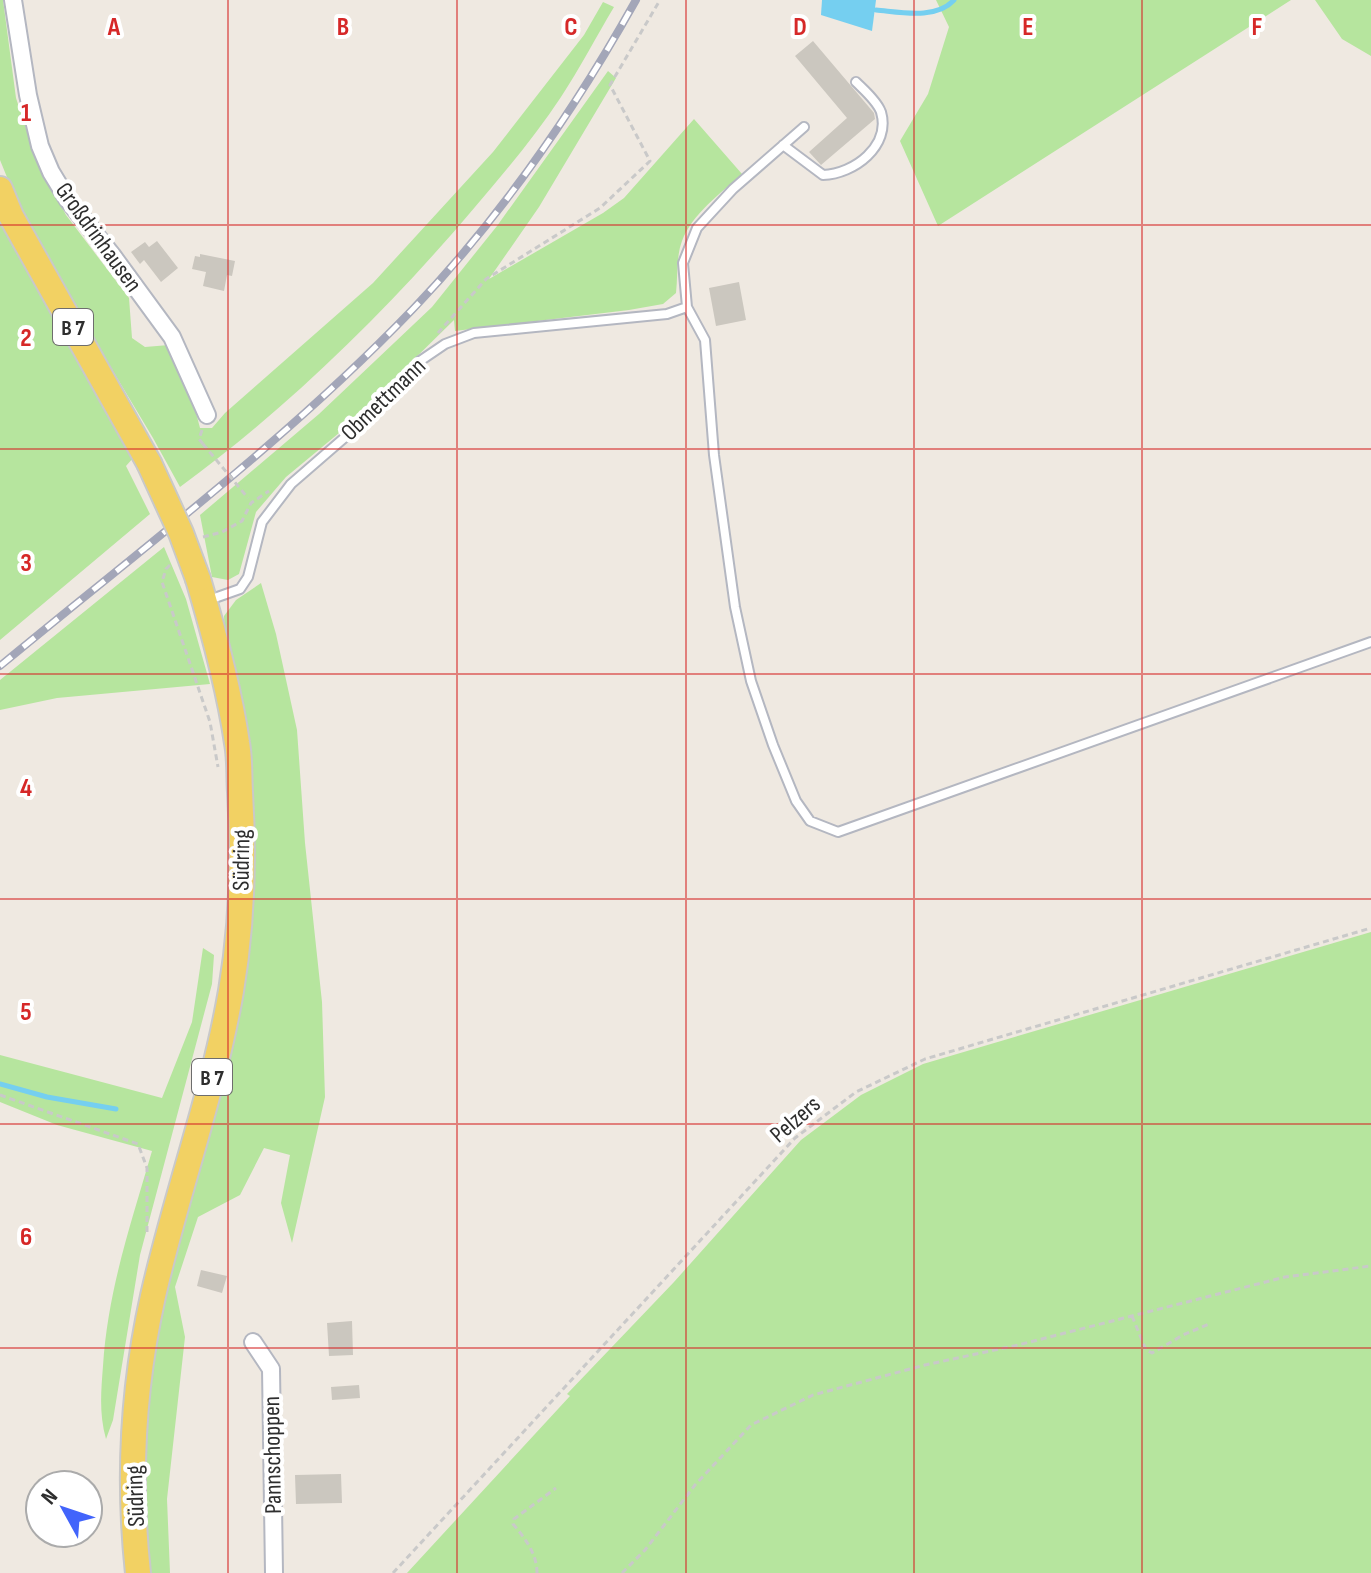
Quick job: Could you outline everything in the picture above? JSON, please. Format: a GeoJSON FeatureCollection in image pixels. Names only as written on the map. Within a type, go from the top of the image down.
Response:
{"type":"FeatureCollection","features":[{"type":"Feature","properties":{"kind":"main road","name":"Südring"},"geometry":{"type":"LineString","coordinates":[[0,189],[11,216],[149,463],[181,533],[220,655],[238,746],[242,826],[240,912],[231,991],[209,1090],[153,1297],[144,1347],[133,1460],[138,1573]]}},
{"type":"Feature","properties":{"kind":"street","name":"Großdrinhausen"},"geometry":{"type":"LineString","coordinates":[[13,0],[28,95],[40,146],[51,172],[68,200],[172,337],[207,415]]}},
{"type":"Feature","properties":{"kind":"street","name":"Pannschoppen"},"geometry":{"type":"LineString","coordinates":[[253,1342],[271,1369],[274,1573]]}},
{"type":"Feature","properties":{"kind":"lane"},"geometry":{"type":"LineString","coordinates":[[783,145],[823,175],[843,172],[864,158],[880,140],[883,129],[880,110],[856,82]]}},
{"type":"Feature","properties":{"kind":"lane"},"geometry":{"type":"LineString","coordinates":[[804,127],[733,189],[697,228],[683,263],[687,307],[705,340],[714,455],[735,607],[751,681],[796,801],[810,821],[838,832],[1371,642]]}},
{"type":"Feature","properties":{"kind":"lane","name":"Obmettmann"},"geometry":{"type":"LineString","coordinates":[[201,590],[240,589],[248,577],[262,522],[274,503],[291,484],[351,432],[420,361],[445,344],[474,333],[667,314],[687,307]]}},
{"type":"Feature","properties":{"kind":"path"},"geometry":{"type":"LineString","coordinates":[[420,361],[434,337],[486,279],[600,208],[650,161],[610,85],[660,0]]}},
{"type":"Feature","properties":{"kind":"path"},"geometry":{"type":"LineString","coordinates":[[195,543],[205,535],[222,532],[242,521],[251,503],[203,444]]}},
{"type":"Feature","properties":{"kind":"path"},"geometry":{"type":"LineString","coordinates":[[175,560],[166,569],[162,582],[210,722],[219,777]]}},
{"type":"Feature","properties":{"kind":"path","name":"Pelzers"},"geometry":{"type":"LineString","coordinates":[[393,1573],[795,1138],[856,1092],[925,1059],[1371,928]]}},
{"type":"Feature","properties":{"kind":"path"},"geometry":{"type":"LineString","coordinates":[[0,1095],[138,1144],[147,1168],[148,1238]]}},
{"type":"Feature","properties":{"kind":"path"},"geometry":{"type":"LineString","coordinates":[[622,1573],[645,1550],[695,1485],[751,1425],[813,1395],[1285,1277],[1371,1266]]}},
{"type":"Feature","properties":{"kind":"path"},"geometry":{"type":"LineString","coordinates":[[1132,1316],[1146,1350],[1152,1353],[1209,1324]]}},
{"type":"Feature","properties":{"kind":"path"},"geometry":{"type":"LineString","coordinates":[[537,1573],[537,1562],[513,1524],[514,1519],[556,1488]]}},
{"type":"Feature","properties":{"kind":"green space"},"geometry":{"type":"Polygon","coordinates":[[[0,0],[3,0],[16,98],[36,159],[66,215],[129,298],[132,338],[145,347],[169,345],[191,394],[200,428],[212,428],[225,413],[373,283],[493,152],[584,35],[603,2],[614,7],[568,86],[541,125],[498,180],[408,283],[336,356],[260,424],[180,487],[28,229],[0,160],[0,0]]]}},
{"type":"Feature","properties":{"kind":"green space"},"geometry":{"type":"Polygon","coordinates":[[[936,0],[1291,0],[938,226],[900,141],[928,94],[949,27],[936,0]]]}},
{"type":"Feature","properties":{"kind":"green space"},"geometry":{"type":"Polygon","coordinates":[[[1315,0],[1371,0],[1371,56],[1342,39],[1315,0]]]}},
{"type":"Feature","properties":{"kind":"green space"},"geometry":{"type":"Polygon","coordinates":[[[608,71],[616,78],[539,207],[489,279],[624,198],[694,119],[742,174],[708,204],[687,231],[679,253],[676,293],[663,304],[629,310],[455,331],[454,320],[339,433],[286,477],[256,512],[239,574],[228,580],[212,577],[200,515],[319,414],[432,307],[497,226],[608,71]]]}},
{"type":"Feature","properties":{"kind":"green space"},"geometry":{"type":"Polygon","coordinates":[[[0,219],[134,457],[126,466],[150,514],[0,640],[0,219]]]}},
{"type":"Feature","properties":{"kind":"green space"},"geometry":{"type":"Polygon","coordinates":[[[164,547],[186,599],[210,684],[57,698],[0,710],[0,680],[164,547]]]}},
{"type":"Feature","properties":{"kind":"green space"},"geometry":{"type":"Polygon","coordinates":[[[261,583],[276,634],[297,730],[322,1002],[325,1097],[292,1243],[281,1203],[290,1155],[264,1148],[240,1195],[198,1217],[175,1287],[185,1337],[167,1499],[170,1573],[148,1573],[145,1429],[159,1315],[240,997],[224,616],[236,600],[261,583]]]}},
{"type":"Feature","properties":{"kind":"green space"},"geometry":{"type":"Polygon","coordinates":[[[1371,932],[1371,1573],[407,1573],[801,1140],[861,1095],[923,1064],[1371,932]]]}},
{"type":"Feature","properties":{"kind":"green space"},"geometry":{"type":"Polygon","coordinates":[[[203,948],[214,955],[212,984],[140,1255],[113,1420],[106,1439],[101,1394],[110,1310],[152,1151],[57,1125],[0,1102],[0,1055],[162,1098],[192,1022],[203,948]]]}},
{"type":"Feature","properties":{"kind":"water"},"geometry":{"type":"Polygon","coordinates":[[[822,0],[876,0],[872,31],[821,15],[822,0]]]}},
{"type":"Feature","properties":{"kind":"building"},"geometry":{"type":"Polygon","coordinates":[[[813,41],[874,113],[875,119],[821,165],[809,152],[847,118],[795,56],[813,41]]]}},
{"type":"Feature","properties":{"kind":"building"},"geometry":{"type":"Polygon","coordinates":[[[157,241],[178,268],[161,282],[144,260],[140,264],[131,252],[145,242],[149,247],[157,241]]]}},
{"type":"Feature","properties":{"kind":"building"},"geometry":{"type":"Polygon","coordinates":[[[200,254],[235,261],[232,276],[227,275],[224,291],[203,286],[206,272],[192,269],[195,256],[200,257],[200,254]]]}},
{"type":"Feature","properties":{"kind":"building"},"geometry":{"type":"Polygon","coordinates":[[[739,282],[746,320],[716,326],[709,288],[739,282]]]}},
{"type":"Feature","properties":{"kind":"building"},"geometry":{"type":"Polygon","coordinates":[[[201,1270],[227,1276],[222,1293],[197,1286],[201,1270]]]}},
{"type":"Feature","properties":{"kind":"building"},"geometry":{"type":"Polygon","coordinates":[[[352,1321],[353,1355],[329,1356],[327,1323],[352,1321]]]}},
{"type":"Feature","properties":{"kind":"building"},"geometry":{"type":"Polygon","coordinates":[[[359,1385],[360,1398],[332,1400],[331,1387],[359,1385]]]}},
{"type":"Feature","properties":{"kind":"building"},"geometry":{"type":"Polygon","coordinates":[[[341,1474],[342,1503],[296,1504],[295,1475],[341,1474]]]}},
{"type":"Feature","properties":{"kind":"waterway"},"geometry":{"type":"LineString","coordinates":[[876,10],[928,12],[954,0]]}},
{"type":"Feature","properties":{"kind":"waterway"},"geometry":{"type":"LineString","coordinates":[[0,1084],[47,1097],[116,1109]]}},
{"type":"Feature","properties":{"kind":"railway"},"geometry":{"type":"LineString","coordinates":[[0,666],[264,449],[413,309],[476,238],[534,162],[636,0]]}}]}
